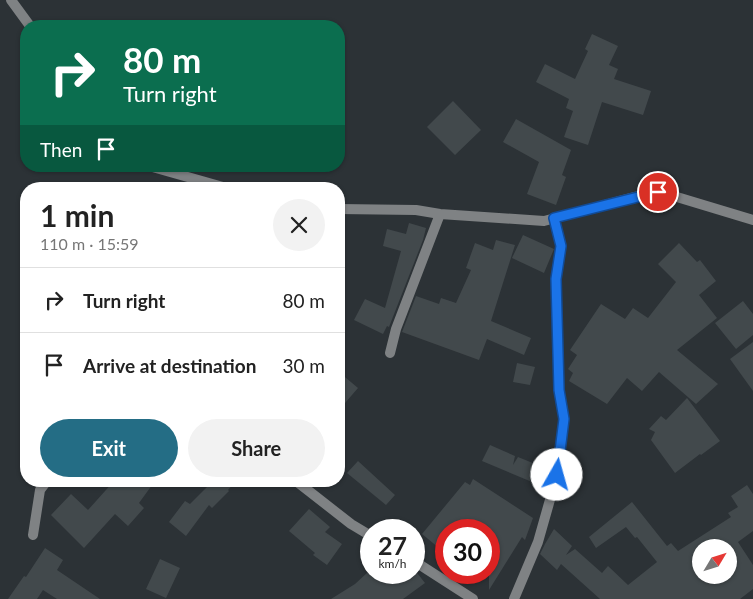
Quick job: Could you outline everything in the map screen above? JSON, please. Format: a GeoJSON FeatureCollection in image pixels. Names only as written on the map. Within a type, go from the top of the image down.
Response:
{"type":"FeatureCollection","features":[{"type":"Feature","properties":{"kind":"street"},"geometry":{"type":"LineString","coordinates":[[11,0],[26,20]]}},
{"type":"Feature","properties":{"kind":"street"},"geometry":{"type":"LineString","coordinates":[[170,172],[205,182]]}},
{"type":"Feature","properties":{"kind":"street"},"geometry":{"type":"LineString","coordinates":[[345,209],[416,210],[440,214],[544,221],[658,192],[753,220]]}},
{"type":"Feature","properties":{"kind":"street"},"geometry":{"type":"LineString","coordinates":[[390,353],[396,329],[440,214]]}},
{"type":"Feature","properties":{"kind":"street"},"geometry":{"type":"LineString","coordinates":[[514,599],[538,542],[557,475],[564,419],[559,390],[556,279],[561,246],[554,218]]}},
{"type":"Feature","properties":{"kind":"street"},"geometry":{"type":"LineString","coordinates":[[33,535],[40,490],[42,487]]}},
{"type":"Feature","properties":{"kind":"street"},"geometry":{"type":"LineString","coordinates":[[304,487],[360,529]]}},
{"type":"Feature","properties":{"kind":"street"},"geometry":{"type":"LineString","coordinates":[[425,568],[473,599]]}},
{"type":"Feature","properties":{"kind":"building"},"geometry":{"type":"Polygon","coordinates":[[[592,34],[618,46],[609,65],[618,69],[614,79],[651,91],[643,115],[602,102],[588,145],[564,137],[573,111],[566,108],[569,99],[536,82],[545,64],[575,79],[588,51],[585,49],[592,34]]]}},
{"type":"Feature","properties":{"kind":"building"},"geometry":{"type":"Polygon","coordinates":[[[453,101],[481,130],[455,155],[427,127],[453,101]]]}},
{"type":"Feature","properties":{"kind":"building"},"geometry":{"type":"Polygon","coordinates":[[[516,119],[571,150],[562,175],[566,177],[556,205],[527,194],[539,162],[503,142],[516,119]]]}},
{"type":"Feature","properties":{"kind":"building"},"geometry":{"type":"Polygon","coordinates":[[[409,223],[426,228],[389,327],[387,326],[383,334],[354,320],[365,299],[385,308],[401,251],[383,246],[387,229],[406,234],[409,223]]]}},
{"type":"Feature","properties":{"kind":"building"},"geometry":{"type":"Polygon","coordinates":[[[523,235],[554,249],[544,273],[512,258],[523,235]]]}},
{"type":"Feature","properties":{"kind":"building"},"geometry":{"type":"Polygon","coordinates":[[[496,240],[515,245],[491,321],[531,338],[524,355],[487,339],[479,360],[402,332],[416,296],[439,304],[441,298],[456,303],[471,270],[466,268],[475,243],[493,250],[496,240]]]}},
{"type":"Feature","properties":{"kind":"building"},"geometry":{"type":"Polygon","coordinates":[[[679,243],[697,262],[700,260],[716,281],[699,295],[717,318],[677,350],[718,384],[696,404],[659,372],[642,391],[627,378],[607,404],[569,381],[573,373],[568,369],[577,355],[570,350],[601,304],[625,319],[633,308],[648,318],[676,282],[658,264],[679,243]]]}},
{"type":"Feature","properties":{"kind":"building"},"geometry":{"type":"Polygon","coordinates":[[[743,301],[753,314],[753,335],[736,349],[715,323],[743,301]]]}},
{"type":"Feature","properties":{"kind":"building"},"geometry":{"type":"Polygon","coordinates":[[[753,342],[753,391],[730,359],[753,342]]]}},
{"type":"Feature","properties":{"kind":"building"},"geometry":{"type":"Polygon","coordinates":[[[517,363],[535,367],[530,385],[513,382],[517,363]]]}},
{"type":"Feature","properties":{"kind":"building"},"geometry":{"type":"Polygon","coordinates":[[[345,377],[358,388],[345,403],[345,377]]]}},
{"type":"Feature","properties":{"kind":"building"},"geometry":{"type":"Polygon","coordinates":[[[687,398],[720,441],[675,473],[651,440],[655,432],[649,429],[661,416],[666,420],[687,398]]]}},
{"type":"Feature","properties":{"kind":"building"},"geometry":{"type":"Polygon","coordinates":[[[490,445],[515,456],[513,465],[518,457],[550,470],[544,487],[482,461],[490,445]]]}},
{"type":"Feature","properties":{"kind":"building"},"geometry":{"type":"Polygon","coordinates":[[[358,461],[395,495],[386,505],[347,473],[358,461]]]}},
{"type":"Feature","properties":{"kind":"building"},"geometry":{"type":"Polygon","coordinates":[[[473,479],[533,518],[525,540],[522,537],[500,572],[500,519],[435,519],[435,545],[425,536],[425,530],[465,482],[470,485],[473,479]]]}},
{"type":"Feature","properties":{"kind":"building"},"geometry":{"type":"Polygon","coordinates":[[[747,485],[753,494],[753,531],[738,542],[738,539],[697,539],[731,517],[728,513],[738,507],[731,496],[747,485]]]}},
{"type":"Feature","properties":{"kind":"building"},"geometry":{"type":"Polygon","coordinates":[[[109,487],[151,487],[139,503],[144,508],[128,526],[115,514],[84,548],[51,515],[71,494],[88,510],[109,487]]]}},
{"type":"Feature","properties":{"kind":"building"},"geometry":{"type":"Polygon","coordinates":[[[207,487],[231,487],[212,508],[209,505],[186,536],[169,522],[185,501],[190,504],[207,487]]]}},
{"type":"Feature","properties":{"kind":"building"},"geometry":{"type":"Polygon","coordinates":[[[632,502],[667,546],[671,543],[678,551],[692,542],[692,584],[738,584],[738,542],[753,565],[753,589],[740,599],[600,599],[561,564],[557,570],[540,554],[554,529],[572,546],[566,555],[575,549],[602,573],[608,566],[628,585],[657,562],[637,537],[635,538],[626,527],[596,548],[589,537],[632,502]]]}},
{"type":"Feature","properties":{"kind":"building"},"geometry":{"type":"Polygon","coordinates":[[[309,509],[330,527],[325,532],[342,544],[327,565],[313,555],[315,553],[289,531],[309,509]]]}},
{"type":"Feature","properties":{"kind":"building"},"geometry":{"type":"Polygon","coordinates":[[[45,548],[63,560],[57,570],[100,599],[57,599],[43,590],[37,599],[8,599],[24,576],[26,577],[45,548]]]}},
{"type":"Feature","properties":{"kind":"building"},"geometry":{"type":"Polygon","coordinates":[[[160,559],[180,568],[166,598],[146,589],[160,559]]]}},
{"type":"Feature","properties":{"kind":"building"},"geometry":{"type":"Polygon","coordinates":[[[360,579],[360,584],[424,584],[403,599],[331,599],[360,579]]]}},
{"type":"Feature","properties":{"kind":"route"},"geometry":{"type":"LineString","coordinates":[[557,475],[564,419],[559,390],[556,279],[561,246],[554,218],[658,192]]}}]}
